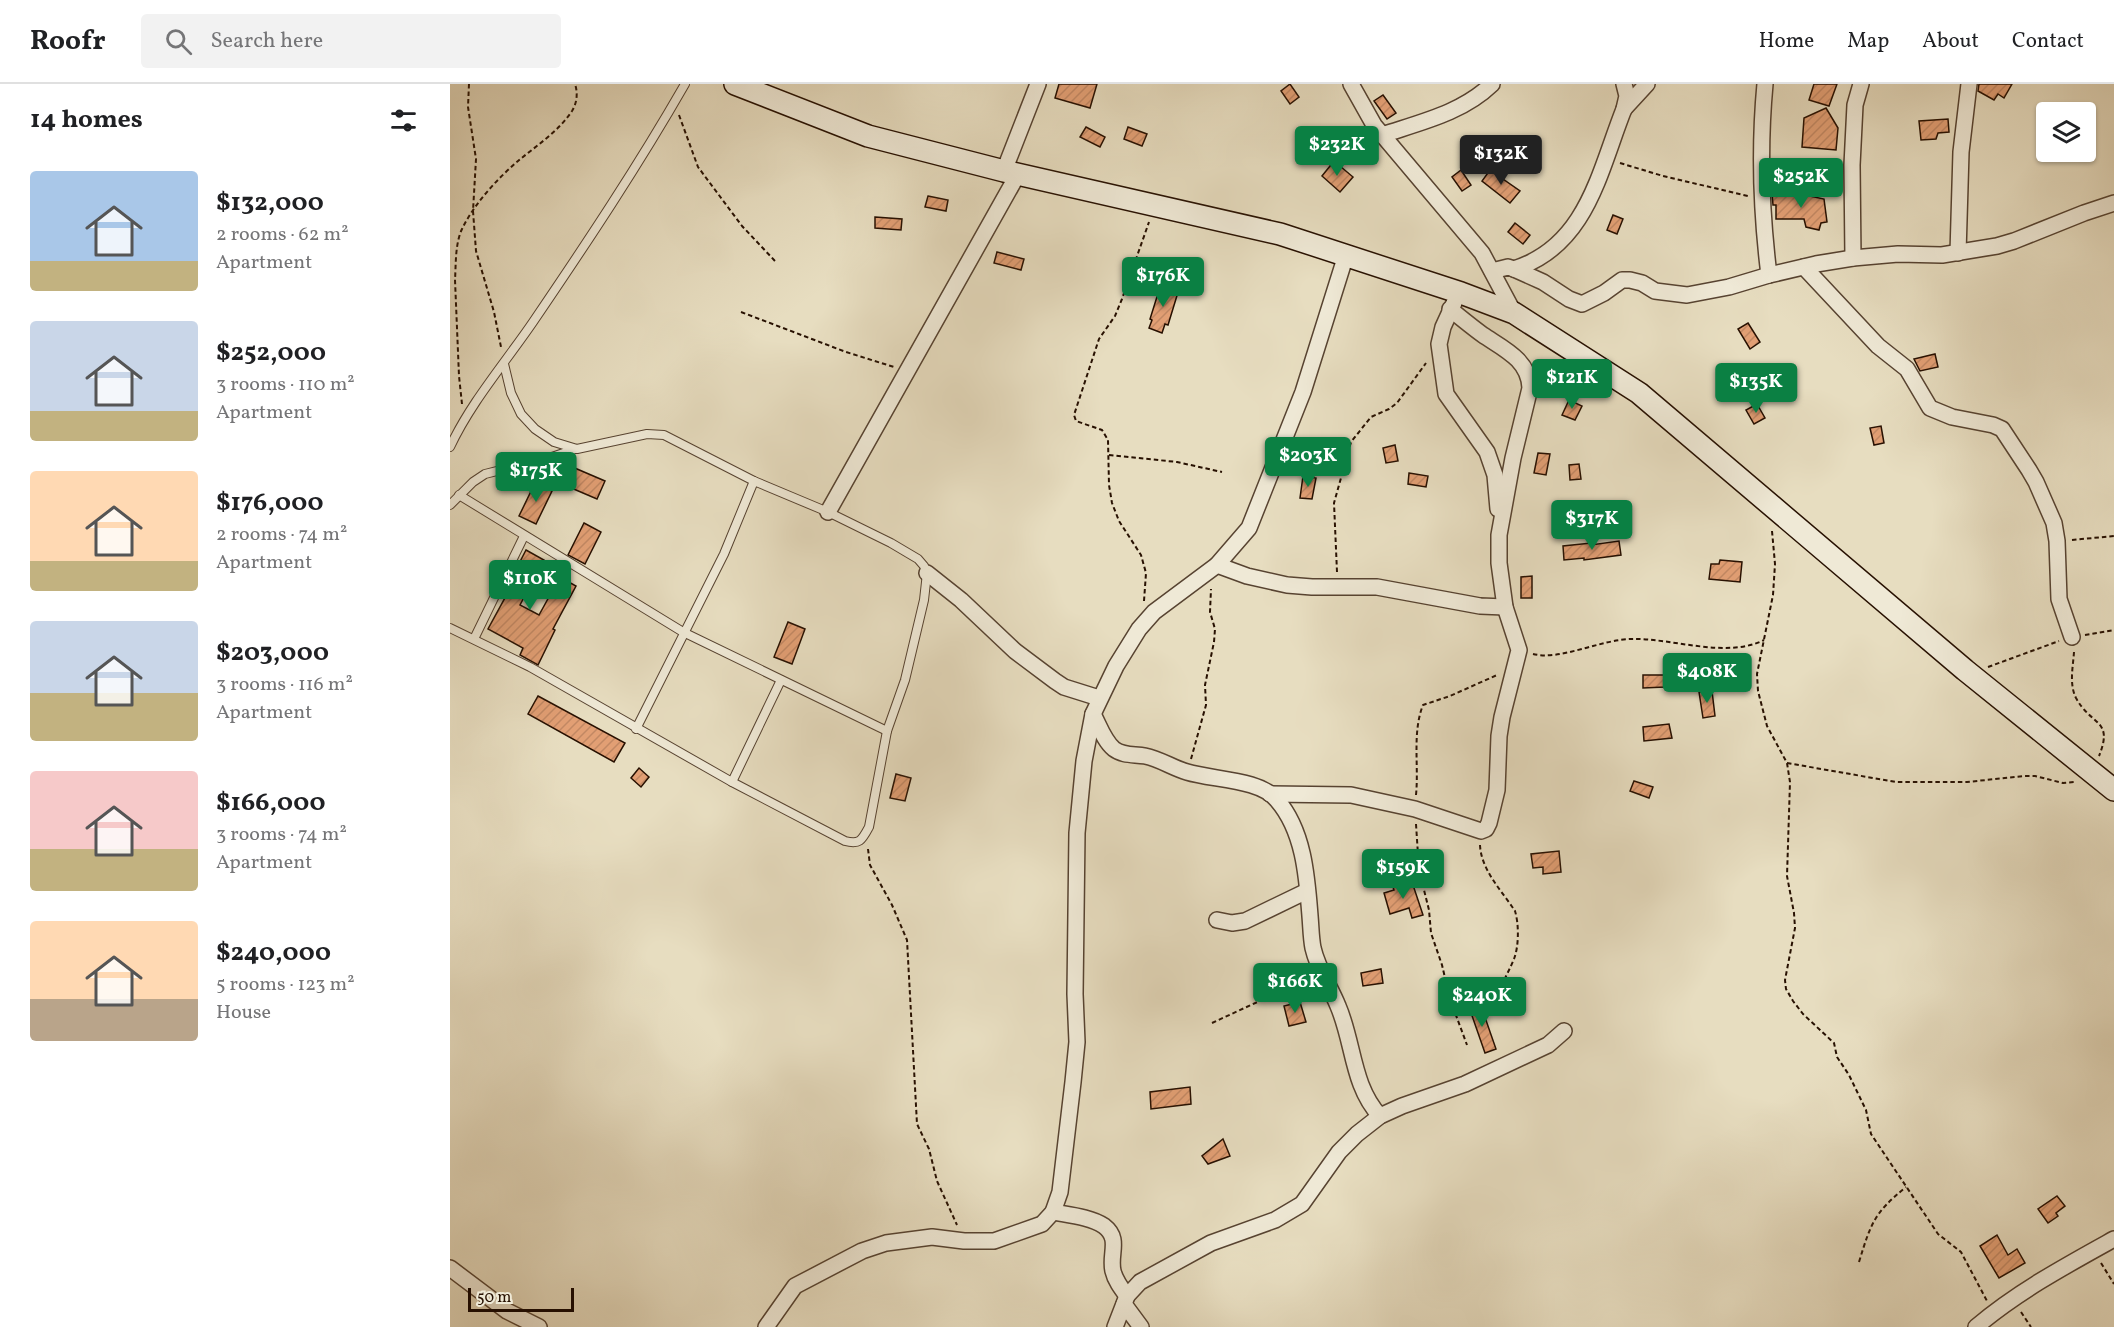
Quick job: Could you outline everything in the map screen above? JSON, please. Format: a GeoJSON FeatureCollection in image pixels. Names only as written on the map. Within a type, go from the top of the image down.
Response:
{"type":"FeatureCollection","features":[{"type":"Feature","properties":{"kind":"main road"},"geometry":{"type":"LineString","coordinates":[[735,84],[868,136],[1011,172],[1280,234],[1346,255],[1455,301],[1514,313],[1639,393],[1965,670],[2114,790]]}},
{"type":"Feature","properties":{"kind":"street"},"geometry":{"type":"LineString","coordinates":[[828,512],[908,371],[1011,172],[1038,84]]}},
{"type":"Feature","properties":{"kind":"street"},"geometry":{"type":"LineString","coordinates":[[1351,84],[1374,125],[1482,253],[1514,313]]}},
{"type":"Feature","properties":{"kind":"street"},"geometry":{"type":"LineString","coordinates":[[1382,135],[1451,112],[1468,103],[1492,84]]}},
{"type":"Feature","properties":{"kind":"street"},"geometry":{"type":"LineString","coordinates":[[1514,269],[1525,265],[1564,238],[1580,216],[1596,185],[1624,109],[1627,96],[1624,84]]}},
{"type":"Feature","properties":{"kind":"street"},"geometry":{"type":"LineString","coordinates":[[1624,109],[1647,84]]}},
{"type":"Feature","properties":{"kind":"street"},"geometry":{"type":"LineString","coordinates":[[1765,84],[1760,169],[1769,275]]}},
{"type":"Feature","properties":{"kind":"street"},"geometry":{"type":"LineString","coordinates":[[1853,258],[1852,165],[1855,105],[1861,84]]}},
{"type":"Feature","properties":{"kind":"street"},"geometry":{"type":"LineString","coordinates":[[1958,253],[1961,152],[1969,84]]}},
{"type":"Feature","properties":{"kind":"street"},"geometry":{"type":"LineString","coordinates":[[1492,271],[1508,267],[1514,269],[1582,304],[1605,293],[1622,280],[1630,279],[1655,291],[1687,295],[1730,287],[1804,267],[1853,258],[1898,254],[1942,255],[2014,241],[2114,203]]}},
{"type":"Feature","properties":{"kind":"street"},"geometry":{"type":"LineString","coordinates":[[766,1327],[795,1286],[862,1251],[886,1243],[932,1237],[964,1241],[994,1241],[1042,1224],[1053,1212],[1060,1192],[1074,1082],[1077,1042],[1075,994],[1077,833],[1084,761],[1093,714],[1116,666],[1154,612],[1215,567],[1249,528],[1304,392],[1346,255]]}},
{"type":"Feature","properties":{"kind":"street"},"geometry":{"type":"LineString","coordinates":[[1804,267],[1878,346],[1907,369],[1930,408],[1946,415],[2002,429],[2037,482],[2050,512],[2057,541],[2059,599],[2072,637]]}},
{"type":"Feature","properties":{"kind":"street"},"geometry":{"type":"LineString","coordinates":[[1270,794],[1351,795],[1415,809],[1481,831],[1486,829],[1489,822],[1497,790],[1499,736],[1517,657],[1504,607],[1499,563],[1498,498],[1495,475],[1487,452],[1446,394],[1439,344],[1443,327],[1455,301],[1526,368],[1530,378],[1530,388],[1513,458],[1499,535]]}},
{"type":"Feature","properties":{"kind":"street"},"geometry":{"type":"LineString","coordinates":[[1215,567],[1287,585],[1377,587],[1480,606],[1504,607]]}},
{"type":"Feature","properties":{"kind":"street"},"geometry":{"type":"LineString","coordinates":[[927,573],[961,600],[1015,651],[1055,681],[1064,687],[1099,698]]}},
{"type":"Feature","properties":{"kind":"street"},"geometry":{"type":"LineString","coordinates":[[1093,714],[1114,749],[1125,754],[1144,756],[1192,773],[1261,787],[1277,800],[1300,841],[1313,947],[1322,977],[1338,1005],[1345,1024],[1357,1075],[1365,1096],[1380,1116]]}},
{"type":"Feature","properties":{"kind":"street"},"geometry":{"type":"LineString","coordinates":[[1217,920],[1232,923],[1245,921],[1307,891]]}},
{"type":"Feature","properties":{"kind":"street"},"geometry":{"type":"LineString","coordinates":[[1115,1327],[1125,1300],[1140,1282],[1211,1243],[1275,1220],[1302,1204],[1339,1152],[1380,1116],[1465,1084],[1548,1046],[1564,1031]]}},
{"type":"Feature","properties":{"kind":"street"},"geometry":{"type":"LineString","coordinates":[[1053,1212],[1090,1220],[1110,1232],[1114,1240],[1113,1272],[1125,1300],[1141,1327]]}},
{"type":"Feature","properties":{"kind":"street"},"geometry":{"type":"LineString","coordinates":[[1976,1327],[1991,1314],[2114,1239]]}},
{"type":"Feature","properties":{"kind":"street"},"geometry":{"type":"LineString","coordinates":[[450,1268],[507,1311],[539,1327]]}},
{"type":"Feature","properties":{"kind":"lane"},"geometry":{"type":"LineString","coordinates":[[450,447],[461,423],[607,213],[685,84]]}},
{"type":"Feature","properties":{"kind":"lane"},"geometry":{"type":"LineString","coordinates":[[504,364],[511,393],[520,414],[545,437],[577,449]]}},
{"type":"Feature","properties":{"kind":"lane"},"geometry":{"type":"LineString","coordinates":[[450,505],[473,482],[485,474],[577,449],[647,434],[664,435],[754,481],[828,512],[891,543],[918,559],[927,573],[924,600],[905,680],[886,731],[870,820],[861,840],[854,843],[845,841],[732,782],[530,667],[450,628]]}},
{"type":"Feature","properties":{"kind":"lane"},"geometry":{"type":"LineString","coordinates":[[636,729],[724,554],[754,481]]}},
{"type":"Feature","properties":{"kind":"lane"},"geometry":{"type":"LineString","coordinates":[[459,495],[683,632],[886,731]]}},
{"type":"Feature","properties":{"kind":"lane"},"geometry":{"type":"LineString","coordinates":[[474,639],[524,536]]}},
{"type":"Feature","properties":{"kind":"lane"},"geometry":{"type":"LineString","coordinates":[[732,782],[782,680]]}},
{"type":"Feature","properties":{"kind":"path"},"geometry":{"type":"LineString","coordinates":[[468,84],[468,108],[476,159],[474,211],[476,251],[492,304],[504,364]]}},
{"type":"Feature","properties":{"kind":"path"},"geometry":{"type":"LineString","coordinates":[[461,423],[456,264],[462,230],[498,181],[572,111],[577,96],[575,84]]}},
{"type":"Feature","properties":{"kind":"path"},"geometry":{"type":"LineString","coordinates":[[675,101],[698,167],[742,226],[775,261]]}},
{"type":"Feature","properties":{"kind":"path"},"geometry":{"type":"LineString","coordinates":[[1606,158],[1663,176],[1731,193],[1761,195]]}},
{"type":"Feature","properties":{"kind":"path"},"geometry":{"type":"LineString","coordinates":[[1140,629],[1146,573],[1141,555],[1116,514],[1108,485],[1108,440],[1104,433],[1076,421],[1074,415],[1099,339],[1115,316],[1155,206]]}},
{"type":"Feature","properties":{"kind":"path"},"geometry":{"type":"LineString","coordinates":[[741,312],[846,352],[908,371]]}},
{"type":"Feature","properties":{"kind":"path"},"geometry":{"type":"LineString","coordinates":[[1337,587],[1334,503],[1351,442],[1371,417],[1397,403],[1439,344]]}},
{"type":"Feature","properties":{"kind":"path"},"geometry":{"type":"LineString","coordinates":[[1109,455],[1177,462],[1222,472]]}},
{"type":"Feature","properties":{"kind":"path"},"geometry":{"type":"LineString","coordinates":[[1772,530],[1775,564],[1773,595],[1757,674],[1758,691],[1767,726],[1787,763],[1790,792],[1787,876],[1795,928],[1785,981],[1786,989],[1803,1014],[1834,1043],[1838,1057],[1850,1075],[1866,1110],[1870,1134],[1938,1234],[1960,1252],[1985,1297],[1991,1314]]}},
{"type":"Feature","properties":{"kind":"path"},"geometry":{"type":"LineString","coordinates":[[2057,541],[2114,536]]}},
{"type":"Feature","properties":{"kind":"path"},"geometry":{"type":"LineString","coordinates":[[1192,773],[1191,759],[1206,705],[1205,685],[1214,642],[1215,629],[1209,602],[1215,567]]}},
{"type":"Feature","properties":{"kind":"path"},"geometry":{"type":"LineString","coordinates":[[1965,670],[1994,666],[2042,646],[2072,637],[2114,630]]}},
{"type":"Feature","properties":{"kind":"path"},"geometry":{"type":"LineString","coordinates":[[1787,763],[1896,782],[1948,782],[2035,776],[2063,783],[2083,778],[2090,771],[2106,738],[2105,729],[2076,699],[2073,688],[2072,637]]}},
{"type":"Feature","properties":{"kind":"path"},"geometry":{"type":"LineString","coordinates":[[1467,1045],[1450,999],[1431,933],[1429,910],[1419,870],[1415,809],[1418,781],[1416,741],[1424,705],[1494,677],[1517,657],[1543,656],[1614,640],[1634,639],[1697,646],[1732,647],[1754,645],[1764,639]]}},
{"type":"Feature","properties":{"kind":"path"},"geometry":{"type":"LineString","coordinates":[[1481,831],[1481,854],[1517,918],[1517,951],[1500,991],[1499,1001]]}},
{"type":"Feature","properties":{"kind":"path"},"geometry":{"type":"LineString","coordinates":[[865,834],[870,865],[892,905],[907,940],[917,1124],[929,1149],[937,1181],[964,1241]]}},
{"type":"Feature","properties":{"kind":"path"},"geometry":{"type":"LineString","coordinates":[[1212,1023],[1292,986],[1322,977]]}},
{"type":"Feature","properties":{"kind":"path"},"geometry":{"type":"LineString","coordinates":[[1859,1262],[1872,1221],[1890,1200],[1906,1187]]}},
{"type":"Feature","properties":{"kind":"path"},"geometry":{"type":"LineString","coordinates":[[2094,1250],[2114,1284]]}},
{"type":"Feature","properties":{"kind":"path"},"geometry":{"type":"LineString","coordinates":[[2013,1300],[2031,1327]]}},
{"type":"Feature","properties":{"kind":"building"},"geometry":{"type":"Polygon","coordinates":[[[1059,84],[1097,84],[1090,108],[1055,98],[1059,84]]]}},
{"type":"Feature","properties":{"kind":"building"},"geometry":{"type":"Polygon","coordinates":[[[1290,84],[1299,97],[1290,104],[1281,91],[1290,84]]]}},
{"type":"Feature","properties":{"kind":"building"},"geometry":{"type":"Polygon","coordinates":[[[1814,84],[1837,84],[1829,106],[1809,100],[1814,84]]]}},
{"type":"Feature","properties":{"kind":"building"},"geometry":{"type":"Polygon","coordinates":[[[1979,84],[2012,84],[2004,98],[1998,94],[1994,100],[1978,91],[1979,84]]]}},
{"type":"Feature","properties":{"kind":"building"},"geometry":{"type":"Polygon","coordinates":[[[1383,95],[1396,113],[1387,119],[1374,101],[1383,95]]]}},
{"type":"Feature","properties":{"kind":"building"},"geometry":{"type":"Polygon","coordinates":[[[1826,108],[1838,128],[1836,150],[1802,147],[1804,118],[1826,108]]]}},
{"type":"Feature","properties":{"kind":"building"},"geometry":{"type":"Polygon","coordinates":[[[1948,119],[1949,132],[1938,133],[1936,139],[1921,140],[1919,121],[1948,119]]]}},
{"type":"Feature","properties":{"kind":"building"},"geometry":{"type":"Polygon","coordinates":[[[1086,127],[1105,137],[1100,147],[1080,137],[1086,127]]]}},
{"type":"Feature","properties":{"kind":"building"},"geometry":{"type":"Polygon","coordinates":[[[1128,127],[1147,134],[1142,146],[1124,139],[1128,127]]]}},
{"type":"Feature","properties":{"kind":"building"},"geometry":{"type":"Polygon","coordinates":[[[1334,161],[1353,177],[1340,192],[1322,176],[1334,161]]]}},
{"type":"Feature","properties":{"kind":"building"},"geometry":{"type":"Polygon","coordinates":[[[1461,170],[1471,185],[1462,191],[1452,177],[1461,170]]]}},
{"type":"Feature","properties":{"kind":"building"},"geometry":{"type":"Polygon","coordinates":[[[1490,170],[1520,191],[1510,203],[1482,181],[1490,170]]]}},
{"type":"Feature","properties":{"kind":"building"},"geometry":{"type":"Polygon","coordinates":[[[1772,193],[1796,193],[1824,199],[1827,222],[1821,223],[1819,230],[1806,227],[1804,219],[1776,219],[1776,205],[1773,205],[1772,193]]]}},
{"type":"Feature","properties":{"kind":"building"},"geometry":{"type":"Polygon","coordinates":[[[928,196],[948,200],[946,211],[925,207],[928,196]]]}},
{"type":"Feature","properties":{"kind":"building"},"geometry":{"type":"Polygon","coordinates":[[[1613,215],[1623,219],[1617,234],[1607,230],[1613,215]]]}},
{"type":"Feature","properties":{"kind":"building"},"geometry":{"type":"Polygon","coordinates":[[[875,217],[902,219],[901,230],[875,228],[875,217]]]}},
{"type":"Feature","properties":{"kind":"building"},"geometry":{"type":"Polygon","coordinates":[[[1515,223],[1530,235],[1523,244],[1508,232],[1515,223]]]}},
{"type":"Feature","properties":{"kind":"building"},"geometry":{"type":"Polygon","coordinates":[[[997,252],[1024,259],[1021,270],[994,263],[997,252]]]}},
{"type":"Feature","properties":{"kind":"building"},"geometry":{"type":"Polygon","coordinates":[[[1161,284],[1179,289],[1168,325],[1165,324],[1162,333],[1149,328],[1161,284]]]}},
{"type":"Feature","properties":{"kind":"building"},"geometry":{"type":"Polygon","coordinates":[[[1748,323],[1760,342],[1750,349],[1738,329],[1748,323]]]}},
{"type":"Feature","properties":{"kind":"building"},"geometry":{"type":"Polygon","coordinates":[[[1935,354],[1938,367],[1920,371],[1914,359],[1935,354]]]}},
{"type":"Feature","properties":{"kind":"building"},"geometry":{"type":"Polygon","coordinates":[[[1569,400],[1582,406],[1575,420],[1562,415],[1569,400]]]}},
{"type":"Feature","properties":{"kind":"building"},"geometry":{"type":"Polygon","coordinates":[[[1757,404],[1765,418],[1754,424],[1746,410],[1757,404]]]}},
{"type":"Feature","properties":{"kind":"building"},"geometry":{"type":"Polygon","coordinates":[[[1881,426],[1884,443],[1874,445],[1870,428],[1881,426]]]}},
{"type":"Feature","properties":{"kind":"building"},"geometry":{"type":"Polygon","coordinates":[[[1395,445],[1398,461],[1386,463],[1383,448],[1395,445]]]}},
{"type":"Feature","properties":{"kind":"building"},"geometry":{"type":"Polygon","coordinates":[[[1538,453],[1550,454],[1546,475],[1534,473],[1538,453]]]}},
{"type":"Feature","properties":{"kind":"building"},"geometry":{"type":"Polygon","coordinates":[[[563,463],[605,481],[597,499],[555,481],[563,463]]]}},
{"type":"Feature","properties":{"kind":"building"},"geometry":{"type":"Polygon","coordinates":[[[1579,464],[1581,479],[1570,480],[1569,465],[1579,464]]]}},
{"type":"Feature","properties":{"kind":"building"},"geometry":{"type":"Polygon","coordinates":[[[1409,473],[1428,476],[1426,487],[1408,484],[1409,473]]]}},
{"type":"Feature","properties":{"kind":"building"},"geometry":{"type":"Polygon","coordinates":[[[1303,476],[1316,478],[1312,499],[1300,498],[1303,476]]]}},
{"type":"Feature","properties":{"kind":"building"},"geometry":{"type":"Polygon","coordinates":[[[535,483],[552,491],[536,524],[519,516],[535,483]]]}},
{"type":"Feature","properties":{"kind":"building"},"geometry":{"type":"Polygon","coordinates":[[[1578,508],[1579,523],[1557,525],[1556,510],[1578,508]]]}},
{"type":"Feature","properties":{"kind":"building"},"geometry":{"type":"Polygon","coordinates":[[[584,523],[601,532],[585,564],[568,555],[584,523]]]}},
{"type":"Feature","properties":{"kind":"building"},"geometry":{"type":"Polygon","coordinates":[[[1619,541],[1621,555],[1564,560],[1563,546],[1619,541]]]}},
{"type":"Feature","properties":{"kind":"building"},"geometry":{"type":"Polygon","coordinates":[[[526,550],[544,560],[520,605],[539,615],[560,577],[576,586],[553,629],[555,630],[538,665],[520,655],[523,648],[488,629],[512,585],[509,583],[526,550]]]}},
{"type":"Feature","properties":{"kind":"building"},"geometry":{"type":"Polygon","coordinates":[[[1720,560],[1742,562],[1740,582],[1709,579],[1711,564],[1719,564],[1720,560]]]}},
{"type":"Feature","properties":{"kind":"building"},"geometry":{"type":"Polygon","coordinates":[[[1532,576],[1532,598],[1521,598],[1521,577],[1532,576]]]}},
{"type":"Feature","properties":{"kind":"building"},"geometry":{"type":"Polygon","coordinates":[[[788,622],[805,629],[792,664],[774,657],[788,622]]]}},
{"type":"Feature","properties":{"kind":"building"},"geometry":{"type":"Polygon","coordinates":[[[1643,675],[1665,675],[1665,687],[1643,688],[1643,675]]]}},
{"type":"Feature","properties":{"kind":"building"},"geometry":{"type":"Polygon","coordinates":[[[1712,691],[1715,716],[1703,718],[1699,692],[1712,691]]]}},
{"type":"Feature","properties":{"kind":"building"},"geometry":{"type":"Polygon","coordinates":[[[538,696],[625,743],[614,762],[528,714],[538,696]]]}},
{"type":"Feature","properties":{"kind":"building"},"geometry":{"type":"Polygon","coordinates":[[[1669,724],[1672,738],[1644,741],[1643,727],[1669,724]]]}},
{"type":"Feature","properties":{"kind":"building"},"geometry":{"type":"Polygon","coordinates":[[[639,768],[649,777],[641,787],[631,778],[639,768]]]}},
{"type":"Feature","properties":{"kind":"building"},"geometry":{"type":"Polygon","coordinates":[[[896,774],[911,778],[905,801],[890,798],[896,774]]]}},
{"type":"Feature","properties":{"kind":"building"},"geometry":{"type":"Polygon","coordinates":[[[1634,781],[1653,787],[1649,798],[1630,791],[1634,781]]]}},
{"type":"Feature","properties":{"kind":"building"},"geometry":{"type":"Polygon","coordinates":[[[1559,851],[1561,872],[1543,874],[1543,867],[1533,868],[1531,854],[1559,851]]]}},
{"type":"Feature","properties":{"kind":"building"},"geometry":{"type":"Polygon","coordinates":[[[1403,880],[1406,888],[1413,885],[1423,915],[1412,918],[1409,908],[1390,914],[1384,893],[1394,890],[1392,884],[1403,880]]]}},
{"type":"Feature","properties":{"kind":"building"},"geometry":{"type":"Polygon","coordinates":[[[1381,969],[1383,983],[1363,986],[1361,973],[1381,969]]]}},
{"type":"Feature","properties":{"kind":"building"},"geometry":{"type":"Polygon","coordinates":[[[1300,1002],[1306,1022],[1289,1026],[1284,1006],[1300,1002]]]}},
{"type":"Feature","properties":{"kind":"building"},"geometry":{"type":"Polygon","coordinates":[[[1480,1003],[1496,1049],[1485,1053],[1469,1007],[1480,1003]]]}},
{"type":"Feature","properties":{"kind":"building"},"geometry":{"type":"Polygon","coordinates":[[[1190,1087],[1191,1104],[1151,1109],[1150,1092],[1190,1087]]]}},
{"type":"Feature","properties":{"kind":"building"},"geometry":{"type":"Polygon","coordinates":[[[1223,1139],[1230,1156],[1208,1164],[1202,1156],[1223,1139]]]}},
{"type":"Feature","properties":{"kind":"building"},"geometry":{"type":"Polygon","coordinates":[[[2057,1196],[2065,1206],[2056,1213],[2058,1216],[2048,1223],[2038,1209],[2057,1196]]]}},
{"type":"Feature","properties":{"kind":"building"},"geometry":{"type":"Polygon","coordinates":[[[1997,1235],[2008,1255],[2017,1249],[2025,1263],[1999,1278],[1980,1246],[1997,1235]]]}}]}
